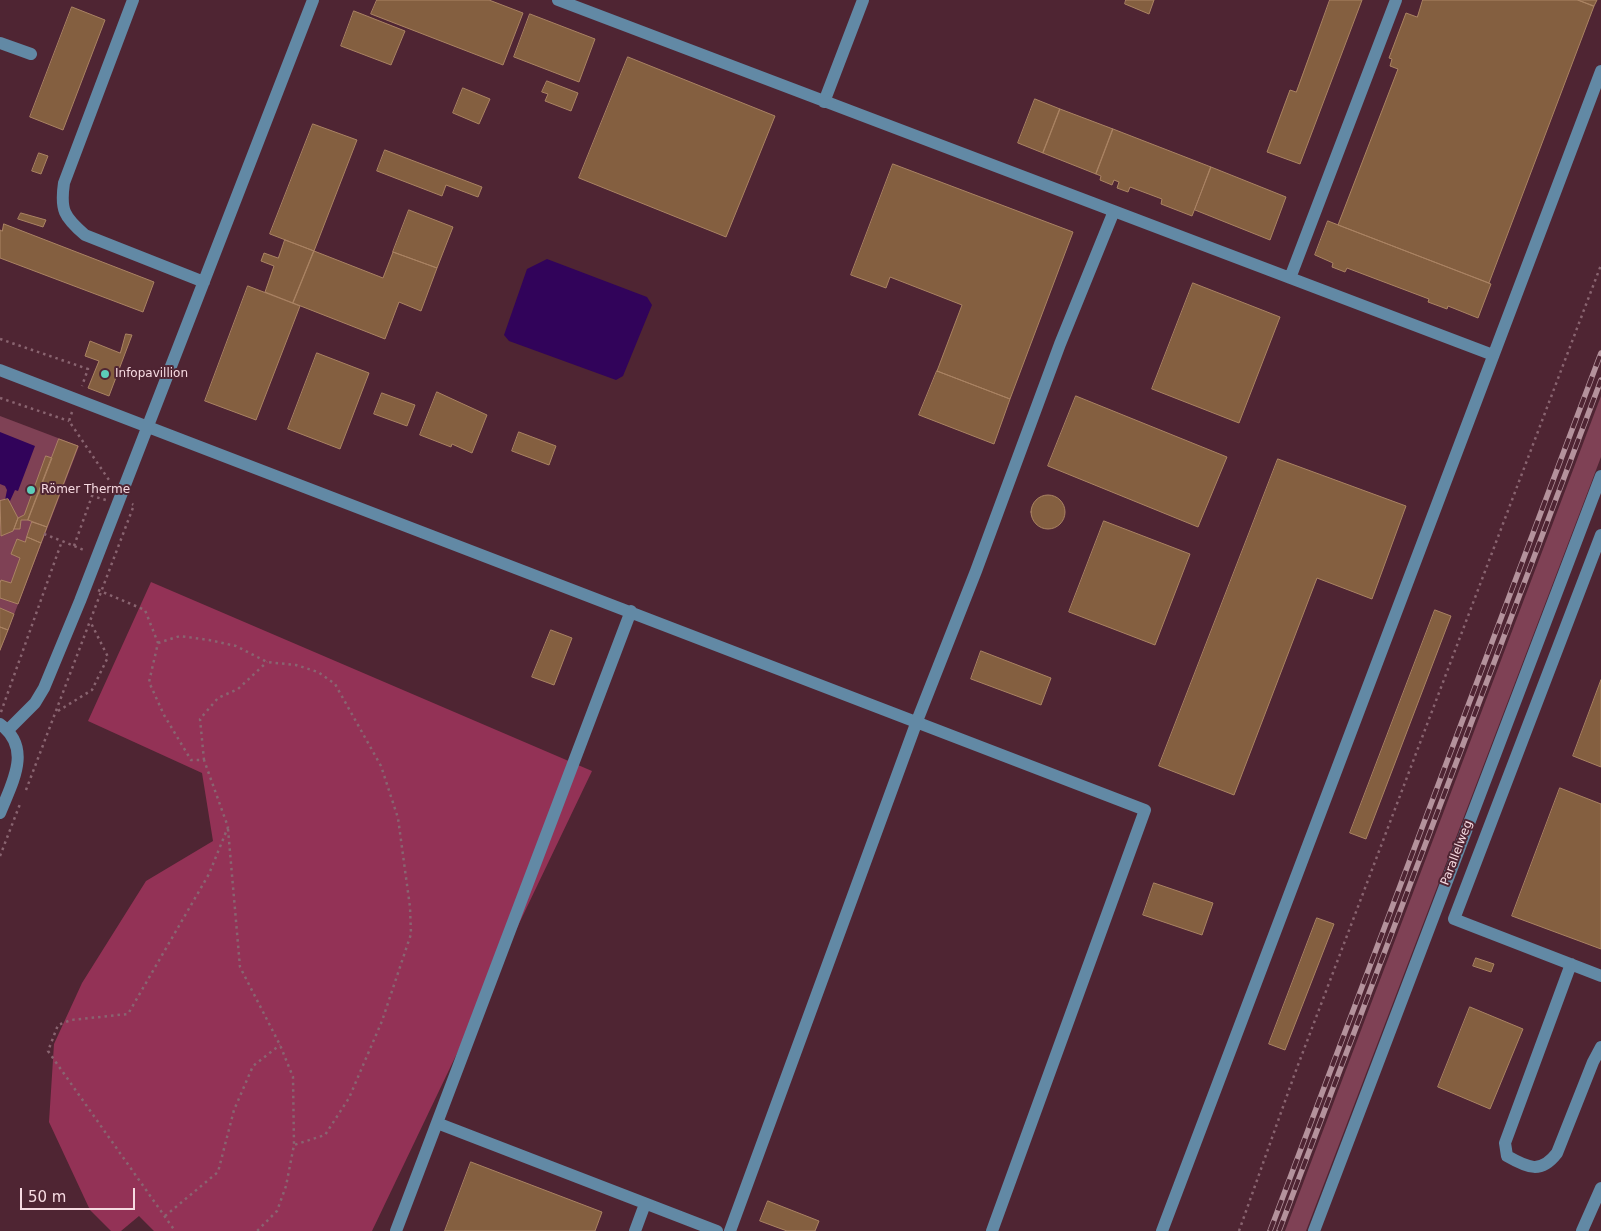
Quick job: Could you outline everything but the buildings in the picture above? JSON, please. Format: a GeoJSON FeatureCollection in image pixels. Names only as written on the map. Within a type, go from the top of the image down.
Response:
{"type":"FeatureCollection","features":[{"type":"Feature","properties":{"kind":"street"},"geometry":{"type":"LineString","coordinates":[[133,0],[64,183],[64,213],[70,223],[85,235],[204,282]]}},
{"type":"Feature","properties":{"kind":"street"},"geometry":{"type":"LineString","coordinates":[[0,813],[20,760],[17,744],[4,727],[35,703],[44,688],[86,586],[116,492],[147,425],[313,0]]}},
{"type":"Feature","properties":{"kind":"street"},"geometry":{"type":"LineString","coordinates":[[558,0],[1493,355]]}},
{"type":"Feature","properties":{"kind":"street"},"geometry":{"type":"LineString","coordinates":[[824,102],[863,0]]}},
{"type":"Feature","properties":{"kind":"street"},"geometry":{"type":"LineString","coordinates":[[1290,278],[1396,0]]}},
{"type":"Feature","properties":{"kind":"street"},"geometry":{"type":"LineString","coordinates":[[0,44],[30,54]]}},
{"type":"Feature","properties":{"kind":"street"},"geometry":{"type":"LineString","coordinates":[[1162,1231],[1601,71]]}},
{"type":"Feature","properties":{"kind":"street"},"geometry":{"type":"LineString","coordinates":[[730,1231],[917,722],[976,571],[1060,344],[1114,211]]}},
{"type":"Feature","properties":{"kind":"street"},"geometry":{"type":"LineString","coordinates":[[0,370],[632,611],[1145,810],[992,1231]]}},
{"type":"Feature","properties":{"kind":"street","name":"Parallelweg"},"geometry":{"type":"LineString","coordinates":[[1314,1231],[1601,476]]}},
{"type":"Feature","properties":{"kind":"street"},"geometry":{"type":"LineString","coordinates":[[1601,535],[1454,919],[1601,976]]}},
{"type":"Feature","properties":{"kind":"street"},"geometry":{"type":"LineString","coordinates":[[396,1231],[632,611]]}},
{"type":"Feature","properties":{"kind":"street"},"geometry":{"type":"LineString","coordinates":[[1571,964],[1505,1143],[1507,1156],[1520,1164],[1536,1168],[1549,1164],[1557,1153],[1592,1062],[1601,1047]]}},
{"type":"Feature","properties":{"kind":"street"},"geometry":{"type":"LineString","coordinates":[[437,1123],[717,1231]]}},
{"type":"Feature","properties":{"kind":"street"},"geometry":{"type":"LineString","coordinates":[[1582,1231],[1601,1188]]}},
{"type":"Feature","properties":{"kind":"street"},"geometry":{"type":"LineString","coordinates":[[635,1231],[645,1204]]}},
{"type":"Feature","properties":{"kind":"path"},"geometry":{"type":"LineString","coordinates":[[1239,1231],[1295,1073],[1601,265]]}},
{"type":"Feature","properties":{"kind":"path"},"geometry":{"type":"LineString","coordinates":[[0,338],[88,370],[69,421]]}},
{"type":"Feature","properties":{"kind":"path"},"geometry":{"type":"LineString","coordinates":[[0,398],[69,421],[116,492],[134,505],[25,793]]}},
{"type":"Feature","properties":{"kind":"path"},"geometry":{"type":"LineString","coordinates":[[74,546],[92,496],[109,502],[116,492]]}},
{"type":"Feature","properties":{"kind":"path"},"geometry":{"type":"LineString","coordinates":[[44,534],[96,555]]}},
{"type":"Feature","properties":{"kind":"path"},"geometry":{"type":"LineString","coordinates":[[0,716],[62,541]]}},
{"type":"Feature","properties":{"kind":"path"},"geometry":{"type":"LineString","coordinates":[[86,586],[145,610],[158,643],[149,682],[191,760],[204,760]]}},
{"type":"Feature","properties":{"kind":"path"},"geometry":{"type":"LineString","coordinates":[[57,712],[92,690],[108,658],[90,621]]}},
{"type":"Feature","properties":{"kind":"path"},"geometry":{"type":"LineString","coordinates":[[158,643],[180,636],[236,646],[266,662],[296,666],[318,672],[335,684],[381,766],[398,818],[412,922],[411,934],[382,1021],[349,1098],[325,1136],[294,1145]]}},
{"type":"Feature","properties":{"kind":"path"},"geometry":{"type":"LineString","coordinates":[[258,1231],[277,1210],[286,1186],[294,1145],[293,1077],[280,1045],[240,967],[228,827],[204,760],[200,719],[218,698],[238,688],[266,662]]}},
{"type":"Feature","properties":{"kind":"path"},"geometry":{"type":"LineString","coordinates":[[0,856],[21,802]]}},
{"type":"Feature","properties":{"kind":"path"},"geometry":{"type":"LineString","coordinates":[[175,1231],[48,1051],[58,1025],[71,1020],[128,1014],[209,874],[228,827]]}},
{"type":"Feature","properties":{"kind":"path"},"geometry":{"type":"LineString","coordinates":[[165,1216],[218,1172],[234,1110],[253,1066],[280,1045]]}},
{"type":"Feature","properties":{"kind":"shaded area"},"geometry":{"type":"Polygon","coordinates":[[[547,259],[647,297],[652,305],[623,376],[616,380],[509,341],[504,335],[527,269],[547,259]]]}},
{"type":"Feature","properties":{"kind":"shaded area"},"geometry":{"type":"Polygon","coordinates":[[[1601,396],[1601,457],[1306,1231],[1285,1231],[1601,396]]]}},
{"type":"Feature","properties":{"kind":"shaded area","name":"Römer Therme"},"geometry":{"type":"Polygon","coordinates":[[[0,416],[79,446],[0,651],[0,416]]]}},
{"type":"Feature","properties":{"kind":"shaded area"},"geometry":{"type":"Polygon","coordinates":[[[0,432],[35,446],[18,491],[15,490],[10,501],[8,499],[5,500],[7,490],[5,486],[0,484],[0,432]]]}},
{"type":"Feature","properties":{"kind":"shaded area"},"geometry":{"type":"Polygon","coordinates":[[[151,582],[592,771],[372,1231],[154,1231],[139,1216],[121,1231],[111,1231],[90,1210],[49,1122],[54,1044],[82,983],[146,881],[213,841],[202,773],[88,721],[151,582]]]}},
{"type":"Feature","properties":{"kind":"railway"},"geometry":{"type":"LineString","coordinates":[[1270,1231],[1601,353]]}},
{"type":"Feature","properties":{"kind":"railway"},"geometry":{"type":"LineString","coordinates":[[1279,1231],[1601,380]]}},
{"type":"Feature","properties":{"kind":"place","name":"Infopavillion"},"geometry":{"type":"Point","coordinates":[105,374]}},
{"type":"Feature","properties":{"kind":"place","name":"Römer Therme"},"geometry":{"type":"Point","coordinates":[31,490]}}]}
